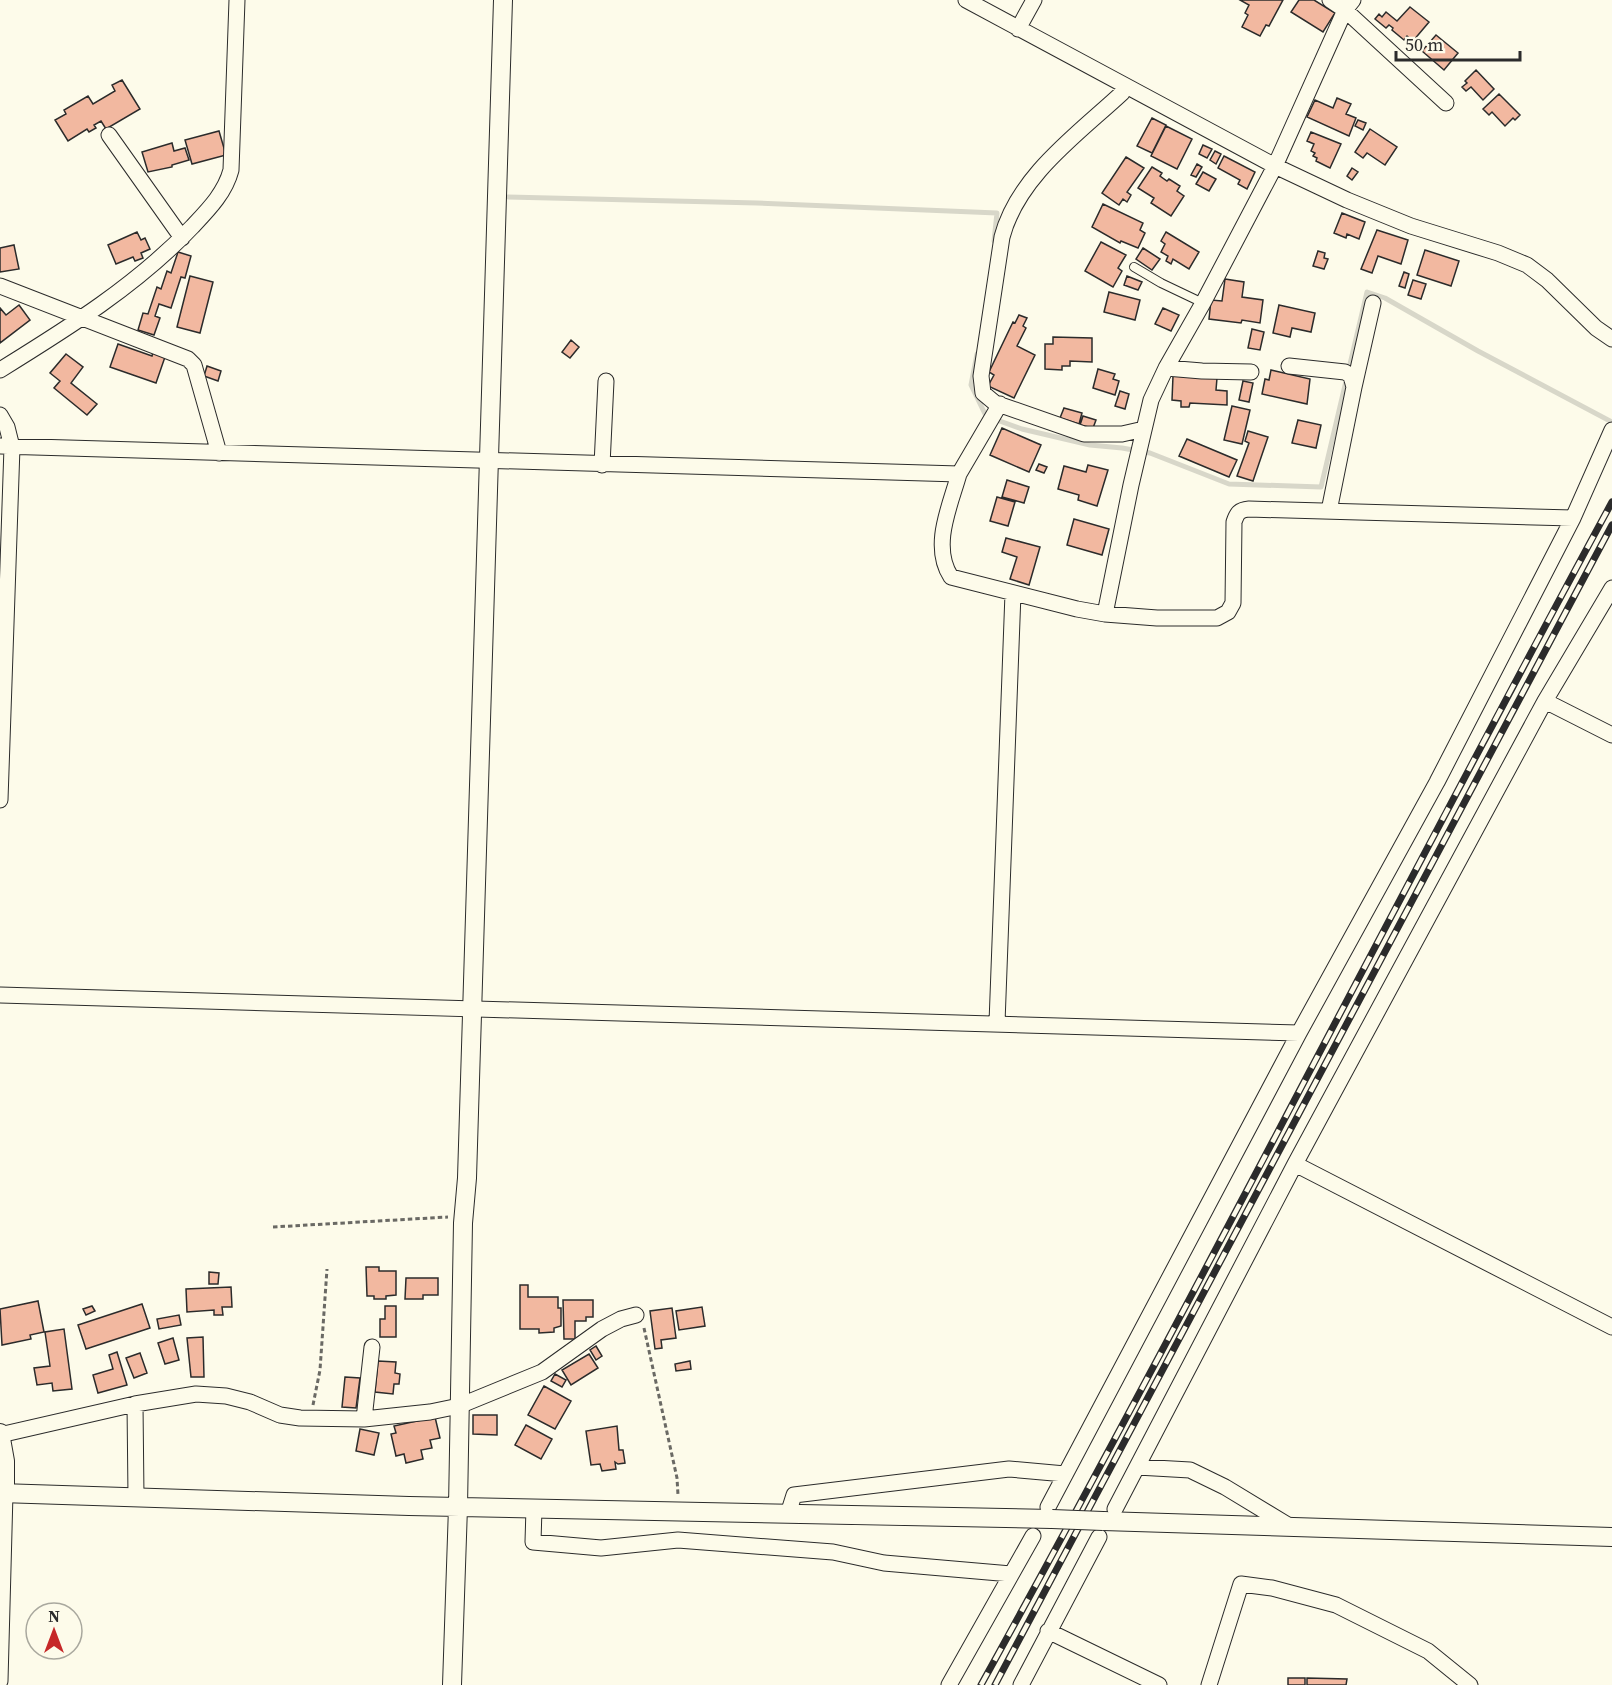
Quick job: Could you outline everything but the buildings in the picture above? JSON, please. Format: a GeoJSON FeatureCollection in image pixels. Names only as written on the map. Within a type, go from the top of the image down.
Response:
{"type":"FeatureCollection","features":[{"type":"Feature","properties":{"kind":"street"},"geometry":{"type":"LineString","coordinates":[[0,370],[82,319],[156,262],[182,238],[220,196],[231,171],[237,0]]}},
{"type":"Feature","properties":{"kind":"street"},"geometry":{"type":"LineString","coordinates":[[452,1685],[464,1216],[503,0]]}},
{"type":"Feature","properties":{"kind":"street"},"geometry":{"type":"LineString","coordinates":[[966,0],[1275,166],[1347,200],[1411,226],[1498,253],[1527,265],[1547,280],[1596,328],[1612,339]]}},
{"type":"Feature","properties":{"kind":"street"},"geometry":{"type":"LineString","coordinates":[[1018,29],[1034,0]]}},
{"type":"Feature","properties":{"kind":"street"},"geometry":{"type":"LineString","coordinates":[[1330,0],[1349,5],[1446,103]]}},
{"type":"Feature","properties":{"kind":"street"},"geometry":{"type":"LineString","coordinates":[[1106,614],[1131,485],[1151,400],[1275,166],[1349,5]]}},
{"type":"Feature","properties":{"kind":"street"},"geometry":{"type":"LineString","coordinates":[[1126,86],[1122,93],[1035,174],[1016,201],[1006,221],[981,376],[983,393],[1000,404],[1084,434],[1122,434],[1144,429]]}},
{"type":"Feature","properties":{"kind":"street"},"geometry":{"type":"LineString","coordinates":[[109,135],[182,238]]}},
{"type":"Feature","properties":{"kind":"street"},"geometry":{"type":"LineString","coordinates":[[0,286],[188,359],[194,365],[219,453]]}},
{"type":"Feature","properties":{"kind":"street"},"geometry":{"type":"LineString","coordinates":[[1329,511],[1373,303]]}},
{"type":"Feature","properties":{"kind":"street"},"geometry":{"type":"LineString","coordinates":[[1289,366],[1345,372],[1351,376],[1354,387]]}},
{"type":"Feature","properties":{"kind":"street"},"geometry":{"type":"LineString","coordinates":[[1166,368],[1251,372]]}},
{"type":"Feature","properties":{"kind":"street"},"geometry":{"type":"LineString","coordinates":[[602,465],[606,381]]}},
{"type":"Feature","properties":{"kind":"street"},"geometry":{"type":"LineString","coordinates":[[1000,404],[959,474],[942,538],[948,571],[951,577],[1077,609],[1157,618],[1217,618],[1228,612],[1233,603],[1234,522],[1236,514],[1241,510],[1573,518]]}},
{"type":"Feature","properties":{"kind":"street"},"geometry":{"type":"LineString","coordinates":[[0,415],[7,427],[0,800]]}},
{"type":"Feature","properties":{"kind":"street"},"geometry":{"type":"LineString","coordinates":[[1050,1513],[1065,1474],[1299,1033],[1437,782],[1573,518],[1610,436]]}},
{"type":"Feature","properties":{"kind":"street"},"geometry":{"type":"LineString","coordinates":[[6,446],[487,462],[959,474]]}},
{"type":"Feature","properties":{"kind":"street"},"geometry":{"type":"LineString","coordinates":[[1021,1685],[1295,1164],[1545,700],[1612,588]]}},
{"type":"Feature","properties":{"kind":"street"},"geometry":{"type":"LineString","coordinates":[[997,1023],[1013,593]]}},
{"type":"Feature","properties":{"kind":"street"},"geometry":{"type":"LineString","coordinates":[[1545,700],[1612,735]]}},
{"type":"Feature","properties":{"kind":"street"},"geometry":{"type":"LineString","coordinates":[[0,995],[1299,1033]]}},
{"type":"Feature","properties":{"kind":"street"},"geometry":{"type":"LineString","coordinates":[[1295,1164],[1612,1327]]}},
{"type":"Feature","properties":{"kind":"street"},"geometry":{"type":"LineString","coordinates":[[0,1681],[2,1493],[5,1461],[0,1434],[135,1404],[196,1394],[226,1396],[250,1402],[280,1415],[310,1418],[399,1417],[459,1406],[542,1372],[602,1329],[621,1319],[636,1315]]}},
{"type":"Feature","properties":{"kind":"street"},"geometry":{"type":"LineString","coordinates":[[364,1419],[372,1347]]}},
{"type":"Feature","properties":{"kind":"street"},"geometry":{"type":"LineString","coordinates":[[135,1404],[136,1497]]}},
{"type":"Feature","properties":{"kind":"street"},"geometry":{"type":"LineString","coordinates":[[1137,1467],[1190,1470],[1225,1487],[1291,1527]]}},
{"type":"Feature","properties":{"kind":"street"},"geometry":{"type":"LineString","coordinates":[[788,1514],[794,1495],[1009,1469],[1065,1474]]}},
{"type":"Feature","properties":{"kind":"street"},"geometry":{"type":"LineString","coordinates":[[2,1493],[680,1512],[1050,1513],[1106,1522],[1612,1537]]}},
{"type":"Feature","properties":{"kind":"street"},"geometry":{"type":"LineString","coordinates":[[534,1508],[533,1542],[601,1548],[678,1540],[833,1552],[884,1563],[1011,1574]]}},
{"type":"Feature","properties":{"kind":"street"},"geometry":{"type":"LineString","coordinates":[[949,1685],[1033,1536]]}},
{"type":"Feature","properties":{"kind":"street"},"geometry":{"type":"LineString","coordinates":[[1209,1685],[1241,1584],[1272,1588],[1336,1605],[1428,1650],[1470,1685]]}},
{"type":"Feature","properties":{"kind":"street"},"geometry":{"type":"LineString","coordinates":[[1048,1631],[1159,1685]]}},
{"type":"Feature","properties":{"kind":"lane"},"geometry":{"type":"LineString","coordinates":[[1134,267],[1203,303]]}},
{"type":"Feature","properties":{"kind":"path"},"geometry":{"type":"LineString","coordinates":[[273,1227],[464,1216]]}},
{"type":"Feature","properties":{"kind":"path"},"geometry":{"type":"LineString","coordinates":[[310,1418],[320,1370],[327,1269]]}},
{"type":"Feature","properties":{"kind":"path"},"geometry":{"type":"LineString","coordinates":[[636,1315],[641,1318],[648,1342],[677,1478],[680,1512]]}},
{"type":"Feature","properties":{"kind":"waterway"},"geometry":{"type":"LineString","coordinates":[[508,197],[757,203],[997,213],[994,241]]}},
{"type":"Feature","properties":{"kind":"waterway"},"geometry":{"type":"LineString","coordinates":[[977,354],[971,385],[986,416],[1022,429],[1090,445],[1150,453],[1229,484],[1321,487],[1367,292],[1385,298],[1478,351],[1612,422]]}},
{"type":"Feature","properties":{"kind":"railway"},"geometry":{"type":"LineString","coordinates":[[981,1685],[1141,1390],[1612,502]]}},
{"type":"Feature","properties":{"kind":"railway"},"geometry":{"type":"LineString","coordinates":[[995,1685],[1612,525]]}}]}
